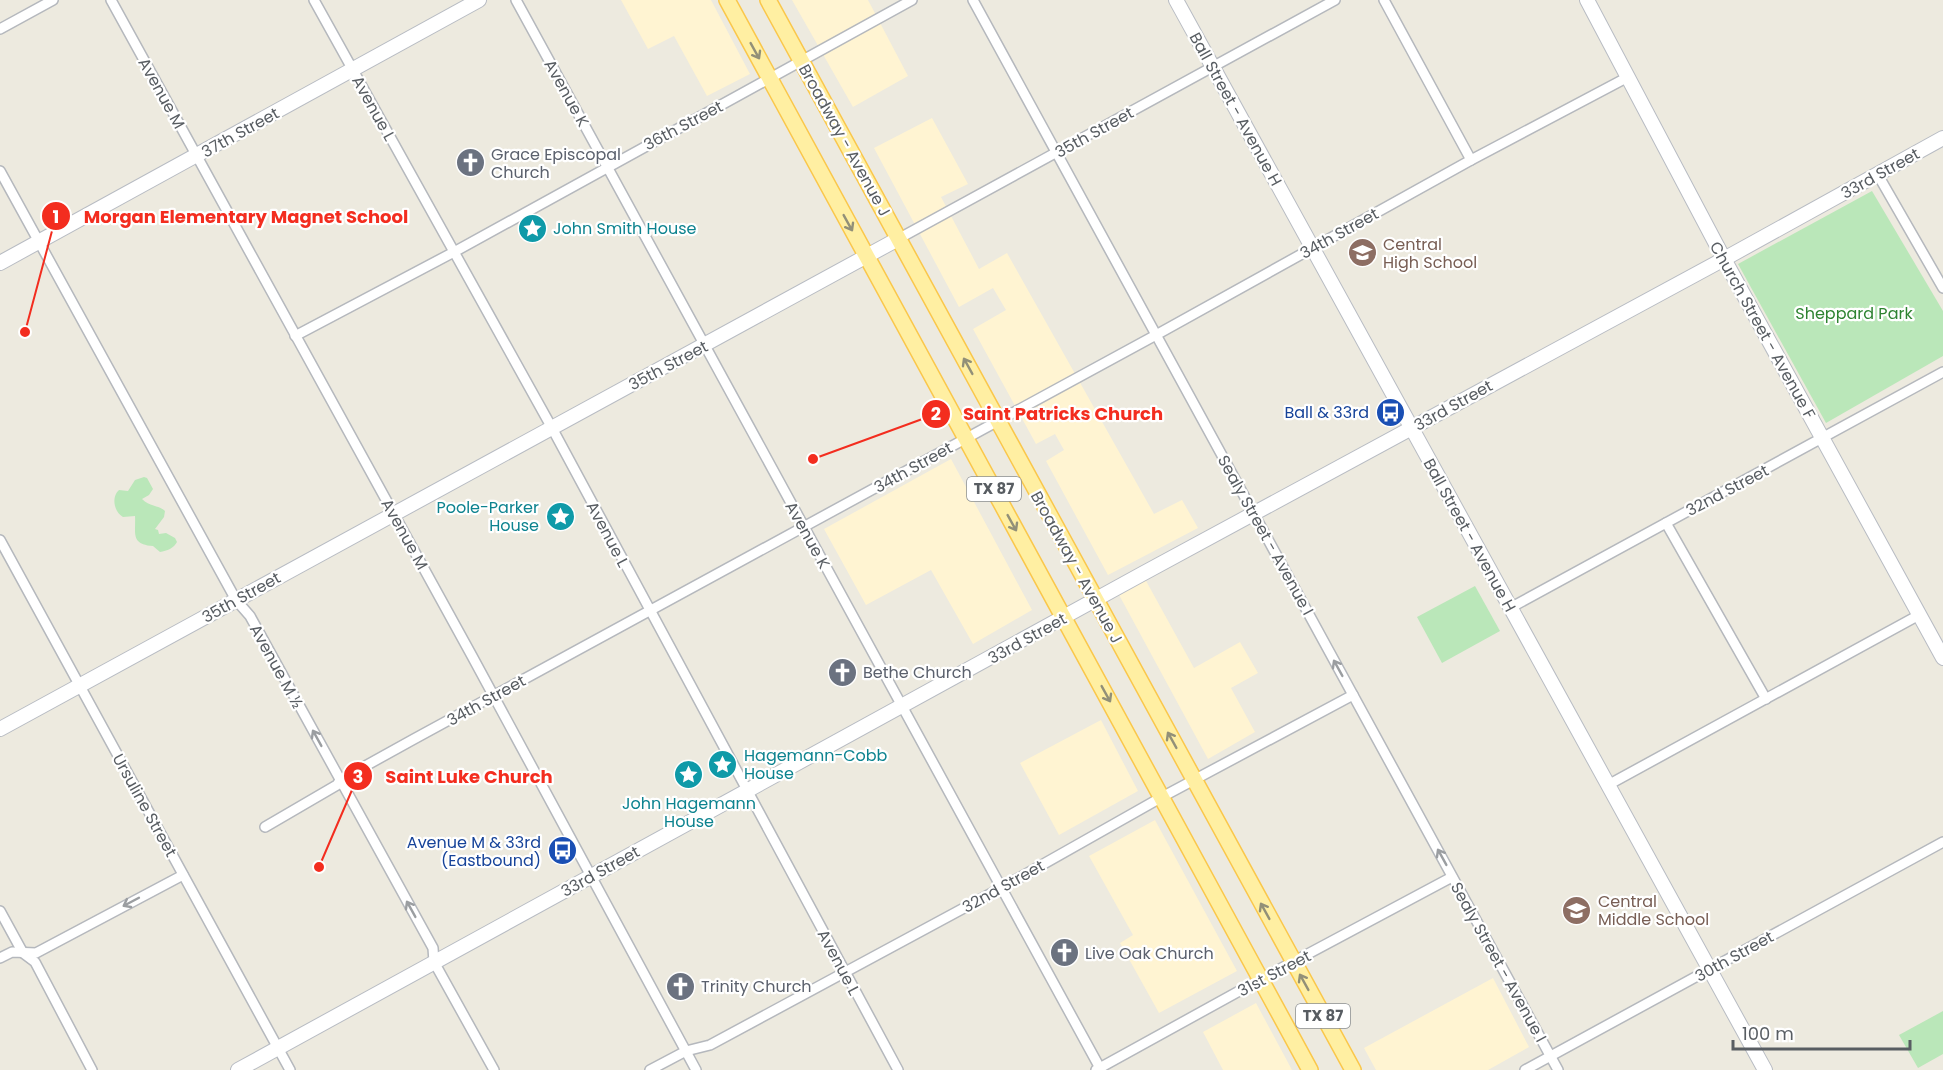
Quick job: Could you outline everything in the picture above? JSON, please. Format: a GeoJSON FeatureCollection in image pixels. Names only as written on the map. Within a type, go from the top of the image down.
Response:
{"type":"FeatureCollection","features":[{"type":"Feature","properties":{"kind":"main road","name":"TX 87"},"geometry":{"type":"LineString","coordinates":[[727,0],[1311,1070]]}},
{"type":"Feature","properties":{"kind":"main road","name":"Broadway - Avenue J"},"geometry":{"type":"LineString","coordinates":[[768,0],[1353,1070]]}},
{"type":"Feature","properties":{"kind":"street"},"geometry":{"type":"LineString","coordinates":[[0,29],[53,0]]}},
{"type":"Feature","properties":{"kind":"street","name":"Avenue M"},"geometry":{"type":"LineString","coordinates":[[111,0],[494,696],[696,1070]]}},
{"type":"Feature","properties":{"kind":"street","name":"Avenue L"},"geometry":{"type":"LineString","coordinates":[[314,0],[552,428],[898,1070]]}},
{"type":"Feature","properties":{"kind":"street","name":"37th Street"},"geometry":{"type":"LineString","coordinates":[[0,263],[479,0]]}},
{"type":"Feature","properties":{"kind":"street","name":"Avenue K"},"geometry":{"type":"LineString","coordinates":[[516,0],[1099,1069]]}},
{"type":"Feature","properties":{"kind":"street","name":"36th Street"},"geometry":{"type":"LineString","coordinates":[[295,336],[454,252],[912,0]]}},
{"type":"Feature","properties":{"kind":"street","name":"Sealy Street - Avenue I"},"geometry":{"type":"LineString","coordinates":[[973,0],[1558,1070]]}},
{"type":"Feature","properties":{"kind":"street","name":"Ball Street - Avenue H"},"geometry":{"type":"LineString","coordinates":[[1176,0],[1765,1070]]}},
{"type":"Feature","properties":{"kind":"street","name":"35th Street"},"geometry":{"type":"LineString","coordinates":[[0,729],[1335,0]]}},
{"type":"Feature","properties":{"kind":"street"},"geometry":{"type":"LineString","coordinates":[[1384,0],[1471,160]]}},
{"type":"Feature","properties":{"kind":"street","name":"Church Street - Avenue F"},"geometry":{"type":"LineString","coordinates":[[1587,0],[1724,259],[1943,658]]}},
{"type":"Feature","properties":{"kind":"street","name":"34th Street"},"geometry":{"type":"LineString","coordinates":[[265,827],[338,785],[340,780],[1156,335],[1471,160],[1628,77]]}},
{"type":"Feature","properties":{"kind":"street","name":"33rd Street"},"geometry":{"type":"LineString","coordinates":[[237,1070],[1095,599],[1943,138]]}},
{"type":"Feature","properties":{"kind":"street","name":"Avenue M ½"},"geometry":{"type":"LineString","coordinates":[[0,171],[236,600],[247,610],[433,948],[434,962],[494,1070]]}},
{"type":"Feature","properties":{"kind":"street"},"geometry":{"type":"LineString","coordinates":[[1878,175],[1943,288]]}},
{"type":"Feature","properties":{"kind":"street","name":"32nd Street"},"geometry":{"type":"LineString","coordinates":[[1510,608],[1943,372]]}},
{"type":"Feature","properties":{"kind":"street"},"geometry":{"type":"LineString","coordinates":[[1666,523],[1766,699]]}},
{"type":"Feature","properties":{"kind":"street","name":"Ursuline Street"},"geometry":{"type":"LineString","coordinates":[[0,540],[290,1070]]}},
{"type":"Feature","properties":{"kind":"street"},"geometry":{"type":"LineString","coordinates":[[1608,785],[1919,615]]}},
{"type":"Feature","properties":{"kind":"street","name":"32nd Street"},"geometry":{"type":"LineString","coordinates":[[650,1070],[686,1051],[710,1045],[845,973],[1162,797],[1353,695]]}},
{"type":"Feature","properties":{"kind":"street","name":"30th Street"},"geometry":{"type":"LineString","coordinates":[[1525,1070],[1943,842]]}},
{"type":"Feature","properties":{"kind":"street"},"geometry":{"type":"LineString","coordinates":[[0,958],[12,952],[36,953],[183,875]]}},
{"type":"Feature","properties":{"kind":"street","name":"31st Street"},"geometry":{"type":"LineString","coordinates":[[1099,1069],[1452,877]]}},
{"type":"Feature","properties":{"kind":"street"},"geometry":{"type":"LineString","coordinates":[[0,911],[23,953],[35,962],[92,1070]]}},
{"type":"Feature","properties":{"kind":"shaded area"},"geometry":{"type":"Polygon","coordinates":[[[621,0],[711,0],[750,74],[707,96],[674,36],[648,49],[621,0]]]}},
{"type":"Feature","properties":{"kind":"shaded area"},"geometry":{"type":"Polygon","coordinates":[[[792,0],[868,0],[908,76],[853,107],[792,0]]]}},
{"type":"Feature","properties":{"kind":"shaded area"},"geometry":{"type":"Polygon","coordinates":[[[932,118],[968,184],[941,197],[979,269],[1007,253],[1154,514],[1182,500],[1198,528],[1108,575],[1046,461],[1064,450],[1055,434],[1036,444],[973,329],[1006,310],[993,288],[959,307],[874,148],[932,118]]]}},
{"type":"Feature","properties":{"kind":"shaded area"},"geometry":{"type":"Polygon","coordinates":[[[951,459],[1032,610],[973,644],[931,570],[866,605],[824,529],[951,459]]]}},
{"type":"Feature","properties":{"kind":"shaded area"},"geometry":{"type":"Polygon","coordinates":[[[1145,579],[1194,668],[1240,642],[1258,673],[1231,688],[1255,732],[1208,759],[1118,593],[1145,579]]]}},
{"type":"Feature","properties":{"kind":"shaded area"},"geometry":{"type":"Polygon","coordinates":[[[1101,720],[1138,791],[1059,835],[1020,763],[1101,720]]]}},
{"type":"Feature","properties":{"kind":"shaded area"},"geometry":{"type":"Polygon","coordinates":[[[1155,820],[1237,971],[1159,1013],[1120,943],[1133,935],[1089,856],[1155,820]]]}},
{"type":"Feature","properties":{"kind":"shaded area"},"geometry":{"type":"Polygon","coordinates":[[[1493,978],[1529,1047],[1488,1070],[1376,1070],[1364,1048],[1493,978]]]}},
{"type":"Feature","properties":{"kind":"shaded area"},"geometry":{"type":"Polygon","coordinates":[[[1256,1003],[1292,1070],[1223,1070],[1203,1032],[1256,1003]]]}},
{"type":"Feature","properties":{"kind":"green space","name":"Sheppard Park"},"geometry":{"type":"Polygon","coordinates":[[[1872,191],[1943,311],[1943,356],[1826,423],[1738,264],[1872,191]]]}},
{"type":"Feature","properties":{"kind":"green space"},"geometry":{"type":"Polygon","coordinates":[[[144,477],[153,489],[142,499],[165,511],[164,517],[155,529],[159,534],[166,533],[175,538],[177,542],[165,551],[160,552],[153,546],[137,540],[135,516],[123,517],[116,508],[114,500],[119,490],[128,491],[135,480],[144,477]]]}},
{"type":"Feature","properties":{"kind":"green space"},"geometry":{"type":"Polygon","coordinates":[[[1475,586],[1500,631],[1442,663],[1417,617],[1475,586]]]}},
{"type":"Feature","properties":{"kind":"green space"},"geometry":{"type":"Polygon","coordinates":[[[1943,1011],[1943,1054],[1918,1068],[1899,1035],[1943,1011]]]}},
{"type":"Feature","properties":{"kind":"place","name":"Grace Episcopal Church"},"geometry":{"type":"Point","coordinates":[470,163]}},
{"type":"Feature","properties":{"kind":"place","name":"John Smith House"},"geometry":{"type":"Point","coordinates":[532,228]}},
{"type":"Feature","properties":{"kind":"place","name":"Central High School"},"geometry":{"type":"Point","coordinates":[1362,253]}},
{"type":"Feature","properties":{"kind":"place","name":"Morgan Elementary Magnet School"},"geometry":{"type":"Point","coordinates":[25,332]}},
{"type":"Feature","properties":{"kind":"place","name":"Ball & 33rd"},"geometry":{"type":"Point","coordinates":[1390,412]}},
{"type":"Feature","properties":{"kind":"place","name":"Saint Patricks Church"},"geometry":{"type":"Point","coordinates":[813,459]}},
{"type":"Feature","properties":{"kind":"place","name":"Poole-Parker House"},"geometry":{"type":"Point","coordinates":[560,516]}},
{"type":"Feature","properties":{"kind":"place","name":"Bethe Church"},"geometry":{"type":"Point","coordinates":[842,672]}},
{"type":"Feature","properties":{"kind":"place","name":"Hagemann-Cobb House"},"geometry":{"type":"Point","coordinates":[723,764]}},
{"type":"Feature","properties":{"kind":"place","name":"John Hagemann House"},"geometry":{"type":"Point","coordinates":[689,775]}},
{"type":"Feature","properties":{"kind":"place","name":"Avenue M & 33rd (Eastbound)"},"geometry":{"type":"Point","coordinates":[562,851]}},
{"type":"Feature","properties":{"kind":"place","name":"Saint Luke Church"},"geometry":{"type":"Point","coordinates":[319,867]}},
{"type":"Feature","properties":{"kind":"place","name":"Central Middle School"},"geometry":{"type":"Point","coordinates":[1577,910]}},
{"type":"Feature","properties":{"kind":"place","name":"Live Oak Church"},"geometry":{"type":"Point","coordinates":[1064,953]}},
{"type":"Feature","properties":{"kind":"place","name":"Trinity Church"},"geometry":{"type":"Point","coordinates":[680,986]}}]}
